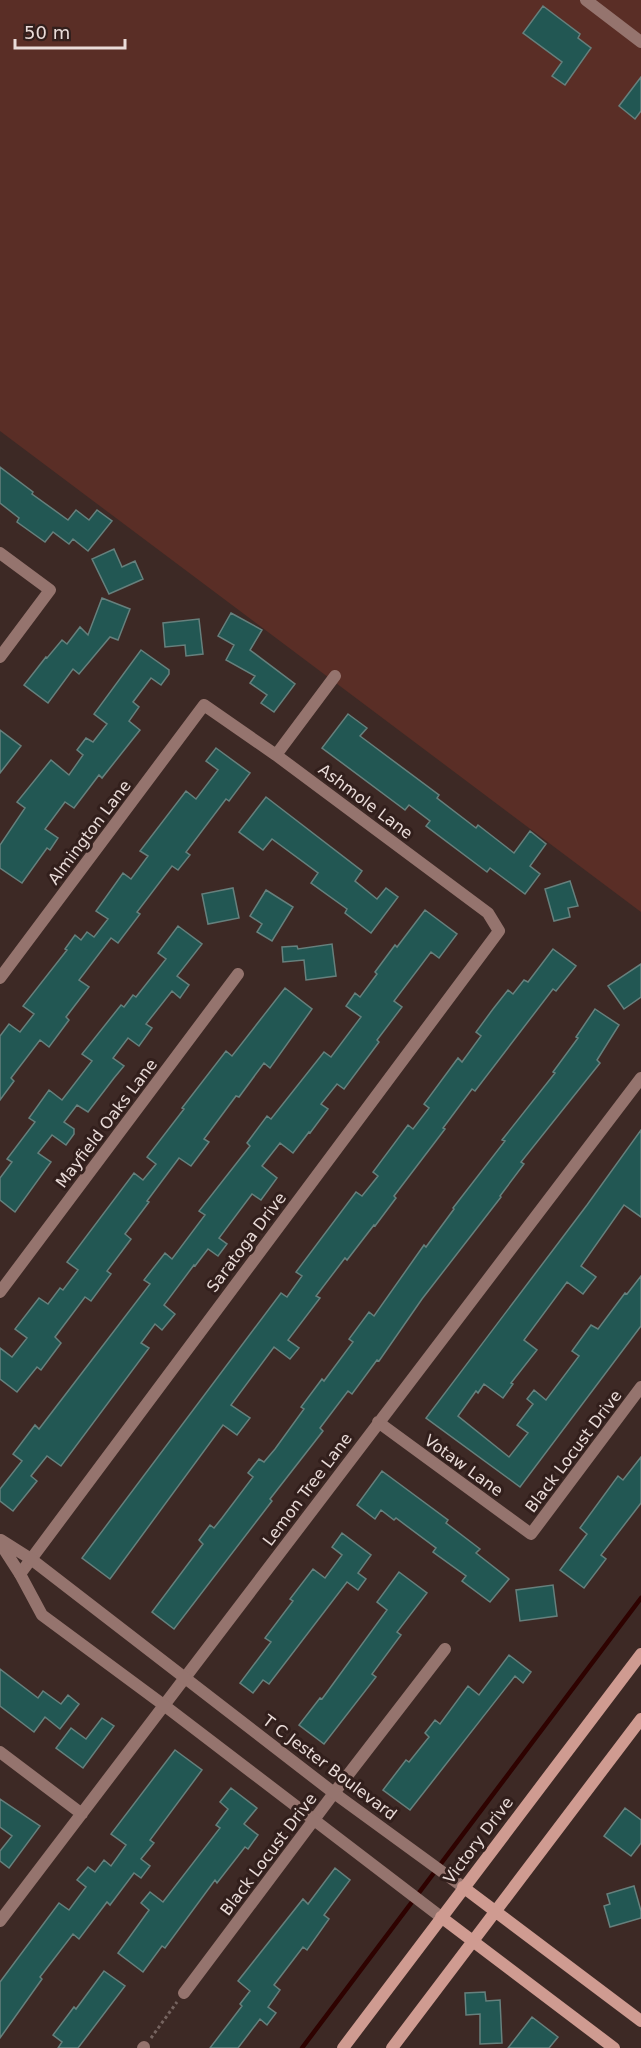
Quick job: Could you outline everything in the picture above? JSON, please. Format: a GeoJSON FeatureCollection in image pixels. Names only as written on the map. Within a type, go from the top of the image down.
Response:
{"type":"FeatureCollection","features":[{"type":"Feature","properties":{"kind":"main road","name":"Victory Drive"},"geometry":{"type":"LineString","coordinates":[[343,2048],[641,1654]]}},
{"type":"Feature","properties":{"kind":"main road"},"geometry":{"type":"LineString","coordinates":[[392,2048],[641,1719]]}},
{"type":"Feature","properties":{"kind":"main road","name":"T C Jester Boulevard"},"geometry":{"type":"LineString","coordinates":[[463,1887],[641,2021]]}},
{"type":"Feature","properties":{"kind":"main road","name":"T C Jester Boulevard"},"geometry":{"type":"LineString","coordinates":[[441,1917],[614,2048]]}},
{"type":"Feature","properties":{"kind":"street"},"geometry":{"type":"LineString","coordinates":[[586,0],[641,42]]}},
{"type":"Feature","properties":{"kind":"street"},"geometry":{"type":"LineString","coordinates":[[0,553],[50,590],[0,657]]}},
{"type":"Feature","properties":{"kind":"street"},"geometry":{"type":"LineString","coordinates":[[276,755],[335,676]]}},
{"type":"Feature","properties":{"kind":"street","name":"Ashmole Lane"},"geometry":{"type":"LineString","coordinates":[[204,705],[276,755],[488,913],[500,931]]}},
{"type":"Feature","properties":{"kind":"street","name":"Almington Lane"},"geometry":{"type":"LineString","coordinates":[[0,978],[204,705]]}},
{"type":"Feature","properties":{"kind":"street","name":"Saratoga Drive"},"geometry":{"type":"LineString","coordinates":[[20,1574],[500,931]]}},
{"type":"Feature","properties":{"kind":"street","name":"Mayfield Oaks Lane"},"geometry":{"type":"LineString","coordinates":[[0,1292],[238,974]]}},
{"type":"Feature","properties":{"kind":"street","name":"Lemon Tree Lane"},"geometry":{"type":"LineString","coordinates":[[0,1922],[641,1078]]}},
{"type":"Feature","properties":{"kind":"street","name":"Black Locust Drive"},"geometry":{"type":"LineString","coordinates":[[531,1534],[641,1387]]}},
{"type":"Feature","properties":{"kind":"street","name":"Votaw Lane"},"geometry":{"type":"LineString","coordinates":[[378,1422],[531,1534]]}},
{"type":"Feature","properties":{"kind":"street","name":"T C Jester Boulevard"},"geometry":{"type":"LineString","coordinates":[[0,1541],[31,1559],[334,1793],[463,1887]]}},
{"type":"Feature","properties":{"kind":"street","name":"T C Jester Boulevard"},"geometry":{"type":"LineString","coordinates":[[0,1541],[42,1615],[441,1917]]}},
{"type":"Feature","properties":{"kind":"street","name":"Black Locust Drive"},"geometry":{"type":"LineString","coordinates":[[184,1994],[445,1649]]}},
{"type":"Feature","properties":{"kind":"street"},"geometry":{"type":"LineString","coordinates":[[0,1752],[82,1814]]}},
{"type":"Feature","properties":{"kind":"path"},"geometry":{"type":"LineString","coordinates":[[143,2048],[184,1994]]}},
{"type":"Feature","properties":{"kind":"shaded area"},"geometry":{"type":"Polygon","coordinates":[[[0,0],[641,0],[641,912],[0,431],[0,0]]]}},
{"type":"Feature","properties":{"kind":"building"},"geometry":{"type":"Polygon","coordinates":[[[543,6],[580,34],[578,38],[591,48],[565,85],[552,76],[562,62],[523,33],[543,6]]]}},
{"type":"Feature","properties":{"kind":"building"},"geometry":{"type":"Polygon","coordinates":[[[641,77],[641,111],[635,119],[619,106],[641,77]]]}},
{"type":"Feature","properties":{"kind":"building"},"geometry":{"type":"Polygon","coordinates":[[[0,467],[68,520],[76,510],[89,520],[97,510],[112,521],[88,551],[73,539],[69,544],[53,532],[45,542],[17,522],[19,518],[0,503],[0,467]]]}},
{"type":"Feature","properties":{"kind":"building"},"geometry":{"type":"Polygon","coordinates":[[[114,549],[122,567],[135,561],[143,579],[109,594],[92,559],[114,549]]]}},
{"type":"Feature","properties":{"kind":"building"},"geometry":{"type":"Polygon","coordinates":[[[102,598],[130,609],[118,640],[110,637],[79,674],[73,669],[48,703],[24,685],[62,640],[67,644],[80,627],[88,635],[102,598]]]}},
{"type":"Feature","properties":{"kind":"building"},"geometry":{"type":"Polygon","coordinates":[[[231,613],[262,630],[250,650],[295,684],[274,712],[261,703],[267,695],[250,683],[255,676],[226,660],[234,645],[218,636],[231,613]]]}},
{"type":"Feature","properties":{"kind":"building"},"geometry":{"type":"Polygon","coordinates":[[[199,619],[203,654],[186,656],[185,645],[165,647],[163,623],[199,619]]]}},
{"type":"Feature","properties":{"kind":"building"},"geometry":{"type":"Polygon","coordinates":[[[141,650],[169,670],[169,674],[161,685],[151,678],[133,702],[139,707],[129,721],[140,730],[102,778],[99,775],[74,808],[65,802],[45,829],[58,838],[50,850],[47,848],[22,883],[0,868],[0,845],[25,808],[17,802],[51,760],[69,775],[83,755],[77,750],[86,738],[93,742],[107,724],[94,714],[141,650]]]}},
{"type":"Feature","properties":{"kind":"building"},"geometry":{"type":"Polygon","coordinates":[[[348,714],[367,728],[360,736],[439,795],[437,798],[476,828],[478,825],[514,853],[530,831],[546,844],[530,866],[540,874],[525,894],[490,868],[487,872],[426,826],[430,821],[409,805],[405,810],[322,748],[348,714]]]}},
{"type":"Feature","properties":{"kind":"building"},"geometry":{"type":"Polygon","coordinates":[[[0,730],[21,746],[0,773],[0,730]]]}},
{"type":"Feature","properties":{"kind":"building"},"geometry":{"type":"Polygon","coordinates":[[[216,748],[250,773],[229,801],[226,799],[186,852],[190,855],[178,870],[172,866],[137,912],[140,914],[118,943],[111,938],[79,980],[89,987],[66,1017],[69,1020],[49,1047],[40,1040],[11,1078],[14,1081],[0,1100],[0,1036],[9,1024],[20,1032],[34,1014],[23,1006],[67,950],[65,949],[75,935],[81,940],[87,932],[94,937],[108,919],[96,911],[123,873],[131,879],[148,856],[140,851],[186,791],[196,799],[218,770],[206,761],[216,748]]]}},
{"type":"Feature","properties":{"kind":"building"},"geometry":{"type":"Polygon","coordinates":[[[266,797],[362,871],[355,881],[377,899],[386,888],[398,897],[371,933],[345,913],[347,909],[311,883],[318,873],[272,839],[263,850],[239,832],[266,797]]]}},
{"type":"Feature","properties":{"kind":"building"},"geometry":{"type":"Polygon","coordinates":[[[570,881],[578,906],[568,908],[570,917],[554,921],[545,889],[570,881]]]}},
{"type":"Feature","properties":{"kind":"building"},"geometry":{"type":"Polygon","coordinates":[[[233,888],[239,918],[208,924],[202,894],[233,888]]]}},
{"type":"Feature","properties":{"kind":"building"},"geometry":{"type":"Polygon","coordinates":[[[266,890],[293,907],[272,941],[257,932],[262,924],[250,916],[266,890]]]}},
{"type":"Feature","properties":{"kind":"building"},"geometry":{"type":"Polygon","coordinates":[[[425,910],[457,934],[439,958],[431,952],[394,1001],[402,1007],[344,1089],[337,1084],[321,1104],[328,1109],[310,1133],[293,1153],[280,1143],[262,1166],[277,1178],[261,1200],[252,1194],[219,1238],[227,1244],[218,1256],[208,1249],[194,1265],[164,1305],[175,1314],[162,1330],[155,1324],[141,1343],[149,1348],[61,1466],[47,1456],[31,1476],[37,1481],[13,1511],[0,1501],[0,1489],[22,1461],[13,1454],[35,1425],[39,1429],[150,1284],[144,1280],[165,1253],[172,1259],[205,1215],[199,1211],[250,1146],[247,1143],[267,1116],[271,1119],[324,1052],[331,1057],[361,1017],[346,1006],[355,993],[360,997],[395,945],[397,947],[425,910]]]}},
{"type":"Feature","properties":{"kind":"building"},"geometry":{"type":"Polygon","coordinates":[[[178,926],[202,944],[177,976],[189,985],[180,998],[172,991],[146,1024],[152,1028],[139,1046],[128,1038],[113,1058],[124,1066],[88,1112],[77,1105],[64,1122],[74,1129],[74,1134],[66,1145],[52,1135],[38,1153],[51,1162],[15,1212],[0,1200],[0,1178],[12,1162],[7,1159],[35,1122],[29,1118],[49,1090],[62,1100],[92,1061],[82,1054],[121,1005],[124,1007],[133,995],[136,997],[166,959],[158,953],[178,926]]]}},
{"type":"Feature","properties":{"kind":"building"},"geometry":{"type":"Polygon","coordinates":[[[332,944],[336,976],[306,980],[304,960],[283,962],[282,947],[297,946],[298,949],[332,944]]]}},
{"type":"Feature","properties":{"kind":"building"},"geometry":{"type":"Polygon","coordinates":[[[553,949],[576,966],[556,991],[553,989],[475,1091],[472,1089],[394,1196],[396,1198],[375,1226],[347,1260],[345,1258],[316,1296],[320,1298],[288,1340],[299,1348],[290,1359],[274,1347],[231,1405],[250,1418],[237,1435],[223,1425],[110,1579],[82,1558],[281,1293],[287,1297],[302,1276],[296,1272],[356,1192],[362,1196],[378,1176],[373,1172],[408,1125],[413,1129],[429,1108],[424,1104],[458,1058],[462,1062],[481,1036],[476,1032],[493,1009],[508,990],[513,994],[524,980],[528,982],[553,949]]]}},
{"type":"Feature","properties":{"kind":"building"},"geometry":{"type":"Polygon","coordinates":[[[641,964],[641,997],[624,1009],[608,986],[641,964]]]}},
{"type":"Feature","properties":{"kind":"building"},"geometry":{"type":"Polygon","coordinates":[[[285,988],[312,1009],[270,1068],[264,1063],[239,1097],[236,1096],[204,1139],[209,1142],[191,1166],[179,1158],[125,1234],[131,1239],[107,1271],[111,1274],[91,1301],[85,1297],[55,1337],[61,1343],[41,1370],[37,1367],[17,1392],[0,1379],[0,1348],[12,1357],[27,1338],[15,1329],[39,1298],[48,1304],[60,1288],[63,1290],[78,1270],[67,1262],[134,1173],[143,1180],[156,1164],[147,1157],[184,1109],[182,1108],[226,1051],[232,1056],[285,988]]]}},
{"type":"Feature","properties":{"kind":"building"},"geometry":{"type":"Polygon","coordinates":[[[595,1009],[619,1025],[597,1060],[600,1063],[521,1162],[524,1164],[501,1197],[422,1299],[379,1361],[377,1360],[352,1394],[348,1391],[320,1428],[323,1431],[174,1629],[152,1612],[203,1544],[199,1540],[210,1525],[214,1528],[253,1477],[248,1473],[259,1459],[264,1462],[275,1449],[304,1409],[301,1407],[353,1342],[349,1339],[369,1312],[374,1316],[424,1245],[426,1247],[505,1141],[502,1140],[555,1073],[553,1072],[578,1038],[576,1037],[595,1009]]]}},
{"type":"Feature","properties":{"kind":"building"},"geometry":{"type":"Polygon","coordinates":[[[641,1130],[641,1217],[624,1205],[581,1266],[596,1277],[583,1294],[567,1282],[524,1340],[537,1350],[511,1383],[513,1384],[503,1398],[484,1384],[458,1416],[509,1457],[528,1433],[517,1425],[533,1404],[527,1399],[534,1390],[546,1400],[579,1356],[572,1351],[591,1325],[598,1329],[641,1276],[641,1326],[520,1487],[426,1418],[641,1130]]]}},
{"type":"Feature","properties":{"kind":"building"},"geometry":{"type":"Polygon","coordinates":[[[641,1457],[641,1503],[601,1555],[606,1559],[584,1588],[560,1570],[587,1534],[580,1528],[618,1476],[623,1480],[641,1457]]]}},
{"type":"Feature","properties":{"kind":"building"},"geometry":{"type":"Polygon","coordinates":[[[382,1471],[448,1520],[446,1523],[480,1549],[476,1553],[509,1579],[490,1602],[462,1581],[466,1576],[433,1552],[436,1548],[396,1518],[394,1520],[381,1510],[375,1519],[357,1505],[382,1471]]]}},
{"type":"Feature","properties":{"kind":"building"},"geometry":{"type":"Polygon","coordinates":[[[342,1533],[371,1555],[358,1573],[366,1579],[358,1590],[347,1582],[269,1684],[263,1680],[253,1693],[240,1683],[271,1642],[265,1638],[293,1601],[290,1599],[313,1569],[325,1578],[342,1555],[332,1547],[342,1533]]]}},
{"type":"Feature","properties":{"kind":"building"},"geometry":{"type":"Polygon","coordinates":[[[399,1572],[427,1593],[397,1632],[401,1635],[372,1674],[376,1677],[324,1744],[299,1725],[320,1698],[322,1699],[387,1610],[377,1602],[399,1572]]]}},
{"type":"Feature","properties":{"kind":"building"},"geometry":{"type":"Polygon","coordinates":[[[553,1585],[557,1616],[520,1621],[516,1590],[553,1585]]]}},
{"type":"Feature","properties":{"kind":"building"},"geometry":{"type":"Polygon","coordinates":[[[509,1655],[531,1672],[523,1683],[515,1676],[410,1810],[383,1790],[406,1760],[409,1762],[429,1737],[425,1733],[435,1720],[440,1724],[468,1686],[479,1695],[509,1655]]]}},
{"type":"Feature","properties":{"kind":"building"},"geometry":{"type":"Polygon","coordinates":[[[0,1669],[38,1698],[43,1691],[61,1704],[68,1695],[79,1704],[60,1729],[45,1717],[34,1732],[0,1706],[0,1669]]]}},
{"type":"Feature","properties":{"kind":"building"},"geometry":{"type":"Polygon","coordinates":[[[102,1718],[114,1726],[83,1768],[56,1748],[71,1728],[86,1739],[102,1718]]]}},
{"type":"Feature","properties":{"kind":"building"},"geometry":{"type":"Polygon","coordinates":[[[175,1750],[202,1770],[150,1840],[154,1843],[141,1859],[150,1866],[141,1878],[134,1873],[110,1905],[107,1902],[79,1939],[73,1934],[40,1977],[42,1979],[0,2038],[0,1982],[59,1903],[69,1910],[86,1887],[77,1880],[88,1867],[95,1872],[104,1860],[111,1866],[126,1845],[111,1834],[175,1750]]]}},
{"type":"Feature","properties":{"kind":"building"},"geometry":{"type":"Polygon","coordinates":[[[231,1788],[257,1808],[244,1824],[258,1835],[248,1849],[245,1847],[217,1883],[215,1880],[165,1948],[162,1946],[143,1972],[118,1953],[149,1910],[141,1903],[150,1892],[163,1902],[220,1828],[216,1825],[228,1809],[220,1802],[231,1788]]]}},
{"type":"Feature","properties":{"kind":"building"},"geometry":{"type":"Polygon","coordinates":[[[0,1799],[40,1826],[9,1868],[0,1861],[0,1851],[12,1836],[0,1827],[0,1799]]]}},
{"type":"Feature","properties":{"kind":"building"},"geometry":{"type":"Polygon","coordinates":[[[625,1808],[641,1820],[641,1843],[631,1856],[604,1836],[625,1808]]]}},
{"type":"Feature","properties":{"kind":"building"},"geometry":{"type":"Polygon","coordinates":[[[335,1868],[350,1880],[324,1915],[329,1919],[307,1950],[303,1947],[274,1985],[280,1990],[268,2007],[276,2013],[267,2025],[260,2019],[238,2048],[210,2048],[242,2006],[240,2004],[250,1991],[238,1981],[303,1899],[308,1904],[335,1868]]]}},
{"type":"Feature","properties":{"kind":"building"},"geometry":{"type":"Polygon","coordinates":[[[634,1886],[641,1918],[610,1927],[604,1906],[610,1904],[607,1894],[634,1886]]]}},
{"type":"Feature","properties":{"kind":"building"},"geometry":{"type":"Polygon","coordinates":[[[104,1971],[125,1986],[78,2048],[58,2048],[62,2042],[53,2035],[104,1971]]]}},
{"type":"Feature","properties":{"kind":"building"},"geometry":{"type":"Polygon","coordinates":[[[485,1992],[486,2001],[500,2000],[502,2043],[480,2044],[480,2014],[466,2015],[465,1993],[485,1992]]]}},
{"type":"Feature","properties":{"kind":"building"},"geometry":{"type":"Polygon","coordinates":[[[532,2017],[558,2037],[549,2048],[508,2048],[532,2017]]]}},
{"type":"Feature","properties":{"kind":"waterway"},"geometry":{"type":"LineString","coordinates":[[302,2048],[641,1598]]}}]}
